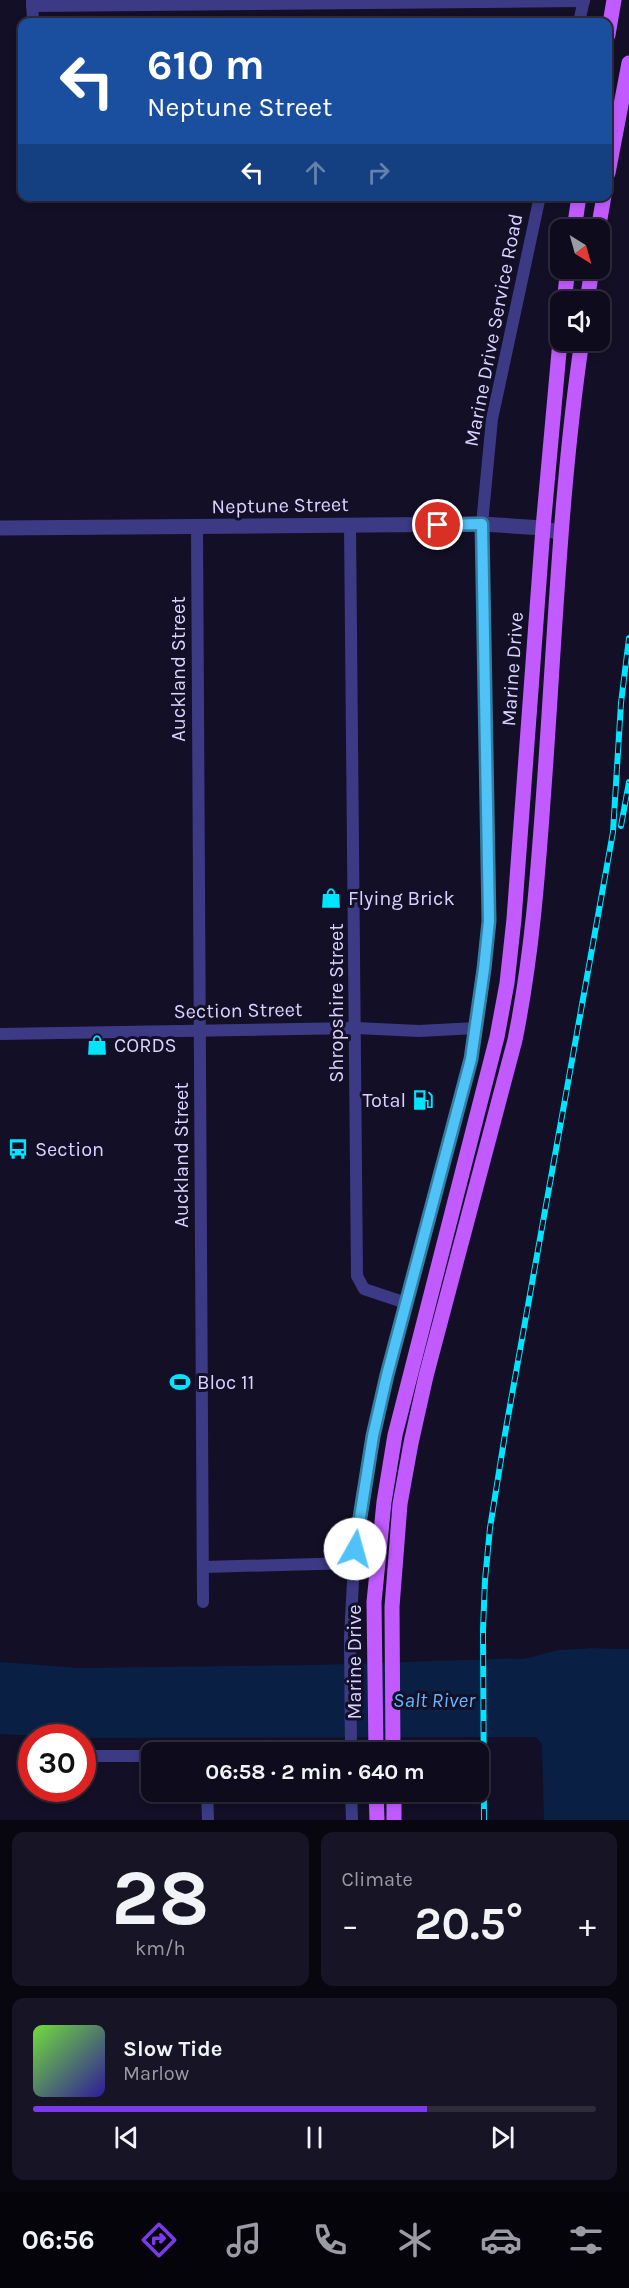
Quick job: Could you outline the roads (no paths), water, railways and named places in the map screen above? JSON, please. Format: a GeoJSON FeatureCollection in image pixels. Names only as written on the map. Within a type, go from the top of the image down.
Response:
{"type":"FeatureCollection","features":[{"type":"Feature","properties":{"kind":"main road"},"geometry":{"type":"LineString","coordinates":[[611,18],[614,0]]}},
{"type":"Feature","properties":{"kind":"main road"},"geometry":{"type":"LineString","coordinates":[[612,152],[629,63]]}},
{"type":"Feature","properties":{"kind":"main road"},"geometry":{"type":"LineString","coordinates":[[576,219],[578,201]]}},
{"type":"Feature","properties":{"kind":"main road"},"geometry":{"type":"LineString","coordinates":[[600,219],[603,201]]}},
{"type":"Feature","properties":{"kind":"main road","name":"Marine Drive"},"geometry":{"type":"LineString","coordinates":[[376,1742],[375,1602],[382,1513],[395,1436],[497,1037],[507,983],[559,351]]}},
{"type":"Feature","properties":{"kind":"main road","name":"Marine Drive"},"geometry":{"type":"LineString","coordinates":[[393,1742],[394,1570],[400,1504],[426,1376],[515,1040],[526,984],[538,869],[560,533],[581,351]]}},
{"type":"Feature","properties":{"kind":"main road"},"geometry":{"type":"LineString","coordinates":[[376,1802],[377,1820]]}},
{"type":"Feature","properties":{"kind":"main road"},"geometry":{"type":"LineString","coordinates":[[394,1802],[394,1820]]}},
{"type":"Feature","properties":{"kind":"street"},"geometry":{"type":"LineString","coordinates":[[33,18],[32,3],[584,1],[580,18]]}},
{"type":"Feature","properties":{"kind":"street","name":"Marine Drive Service Road"},"geometry":{"type":"LineString","coordinates":[[351,1742],[350,1637],[354,1563],[373,1436],[471,1059],[476,1028],[489,921],[482,524],[492,419],[539,201]]}},
{"type":"Feature","properties":{"kind":"street","name":"Neptune Street"},"geometry":{"type":"LineString","coordinates":[[0,528],[482,524],[543,528],[560,533]]}},
{"type":"Feature","properties":{"kind":"street","name":"Shropshire Street"},"geometry":{"type":"LineString","coordinates":[[350,525],[357,1276],[364,1289],[406,1303]]}},
{"type":"Feature","properties":{"kind":"street","name":"Auckland Street"},"geometry":{"type":"LineString","coordinates":[[197,528],[203,1602]]}},
{"type":"Feature","properties":{"kind":"street","name":"Section Street"},"geometry":{"type":"LineString","coordinates":[[0,1034],[356,1028],[419,1031],[476,1028]]}},
{"type":"Feature","properties":{"kind":"street"},"geometry":{"type":"LineString","coordinates":[[204,1567],[354,1563]]}},
{"type":"Feature","properties":{"kind":"street"},"geometry":{"type":"LineString","coordinates":[[96,1756],[141,1756]]}},
{"type":"Feature","properties":{"kind":"street"},"geometry":{"type":"LineString","coordinates":[[207,1802],[208,1820]]}},
{"type":"Feature","properties":{"kind":"street"},"geometry":{"type":"LineString","coordinates":[[351,1802],[351,1820]]}},
{"type":"Feature","properties":{"kind":"water","name":"Salt River"},"geometry":{"type":"Polygon","coordinates":[[[629,1649],[629,1820],[544,1820],[542,1744],[536,1737],[96,1738],[96,1724],[18,1724],[18,1735],[0,1734],[0,1662],[80,1668],[317,1665],[527,1658],[557,1650],[629,1649]]]}},
{"type":"Feature","properties":{"kind":"railway"},"geometry":{"type":"LineString","coordinates":[[484,1820],[483,1629],[490,1528],[613,832],[621,703],[629,638]]}},
{"type":"Feature","properties":{"kind":"railway"},"geometry":{"type":"LineString","coordinates":[[621,826],[629,782]]}},
{"type":"Feature","properties":{"kind":"place","name":"Flying Brick"},"geometry":{"type":"Point","coordinates":[331,898]}},
{"type":"Feature","properties":{"kind":"place","name":"CORDS"},"geometry":{"type":"Point","coordinates":[97,1045]}},
{"type":"Feature","properties":{"kind":"place","name":"Total"},"geometry":{"type":"Point","coordinates":[423,1100]}},
{"type":"Feature","properties":{"kind":"place","name":"Section"},"geometry":{"type":"Point","coordinates":[18,1149]}},
{"type":"Feature","properties":{"kind":"place","name":"Bloc 11"},"geometry":{"type":"Point","coordinates":[180,1382]}}]}
